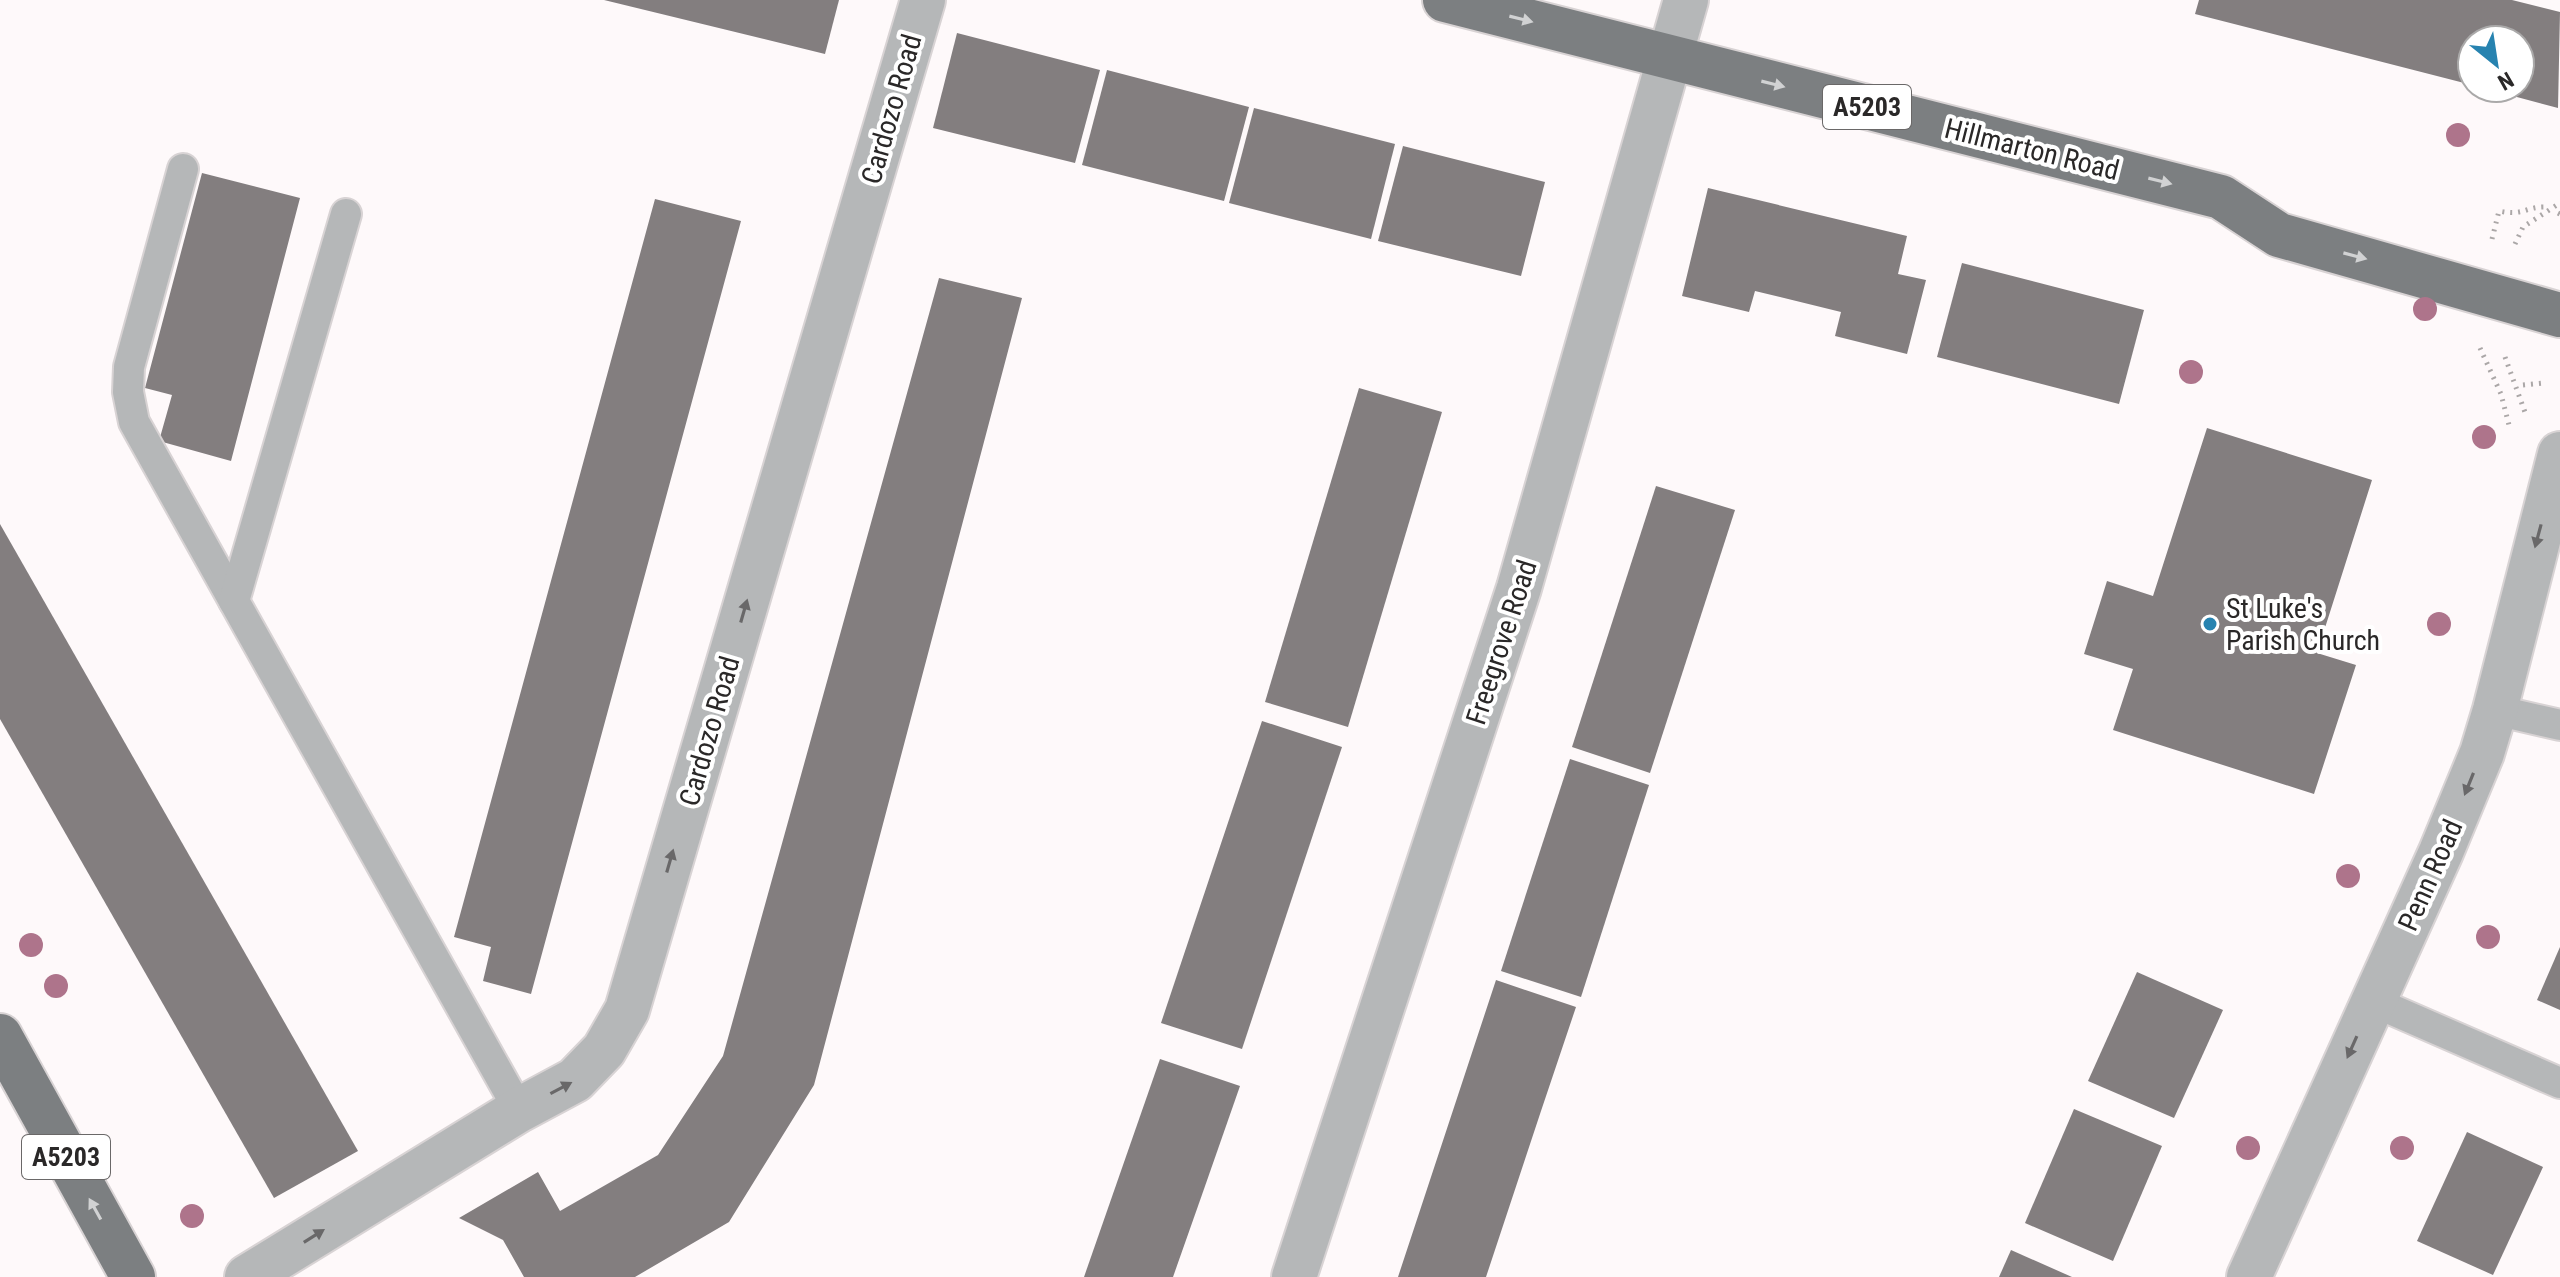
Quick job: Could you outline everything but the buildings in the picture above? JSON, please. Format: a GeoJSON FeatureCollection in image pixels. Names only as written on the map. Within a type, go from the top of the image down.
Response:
{"type":"FeatureCollection","features":[{"type":"Feature","properties":{"kind":"main road","name":"Hillmarton Road"},"geometry":{"type":"LineString","coordinates":[[1445,0],[2221,197],[2279,235],[2560,315]]}},
{"type":"Feature","properties":{"kind":"main road","name":"A5203"},"geometry":{"type":"LineString","coordinates":[[0,1036],[133,1277]]}},
{"type":"Feature","properties":{"kind":"street","name":"Cardozo Road"},"geometry":{"type":"LineString","coordinates":[[247,1277],[519,1110],[575,1080],[604,1050],[627,1010],[923,0]]}},
{"type":"Feature","properties":{"kind":"street","name":"Freegrove Road"},"geometry":{"type":"LineString","coordinates":[[1294,1277],[1519,588],[1686,0]]}},
{"type":"Feature","properties":{"kind":"street","name":"Penn Road"},"geometry":{"type":"LineString","coordinates":[[2249,1277],[2441,852],[2482,753],[2560,454]]}},
{"type":"Feature","properties":{"kind":"lane"},"geometry":{"type":"LineString","coordinates":[[183,169],[129,367],[128,392],[134,422],[519,1110]]}},
{"type":"Feature","properties":{"kind":"lane"},"geometry":{"type":"LineString","coordinates":[[234,601],[346,214]]}},
{"type":"Feature","properties":{"kind":"lane"},"geometry":{"type":"LineString","coordinates":[[2495,710],[2560,725]]}},
{"type":"Feature","properties":{"kind":"lane"},"geometry":{"type":"LineString","coordinates":[[2372,1001],[2560,1083]]}},
{"type":"Feature","properties":{"kind":"path"},"geometry":{"type":"LineString","coordinates":[[2514,249],[2523,227],[2560,203]]}},
{"type":"Feature","properties":{"kind":"path"},"geometry":{"type":"LineString","coordinates":[[2499,211],[2516,214],[2529,212],[2539,205],[2544,207]]}},
{"type":"Feature","properties":{"kind":"path"},"geometry":{"type":"LineString","coordinates":[[2504,354],[2527,418]]}},
{"type":"Feature","properties":{"kind":"path"},"geometry":{"type":"LineString","coordinates":[[2523,385],[2544,383]]}},
{"type":"Feature","properties":{"kind":"place","name":"St Luke's Parish Church"},"geometry":{"type":"Point","coordinates":[2210,624]}}]}
